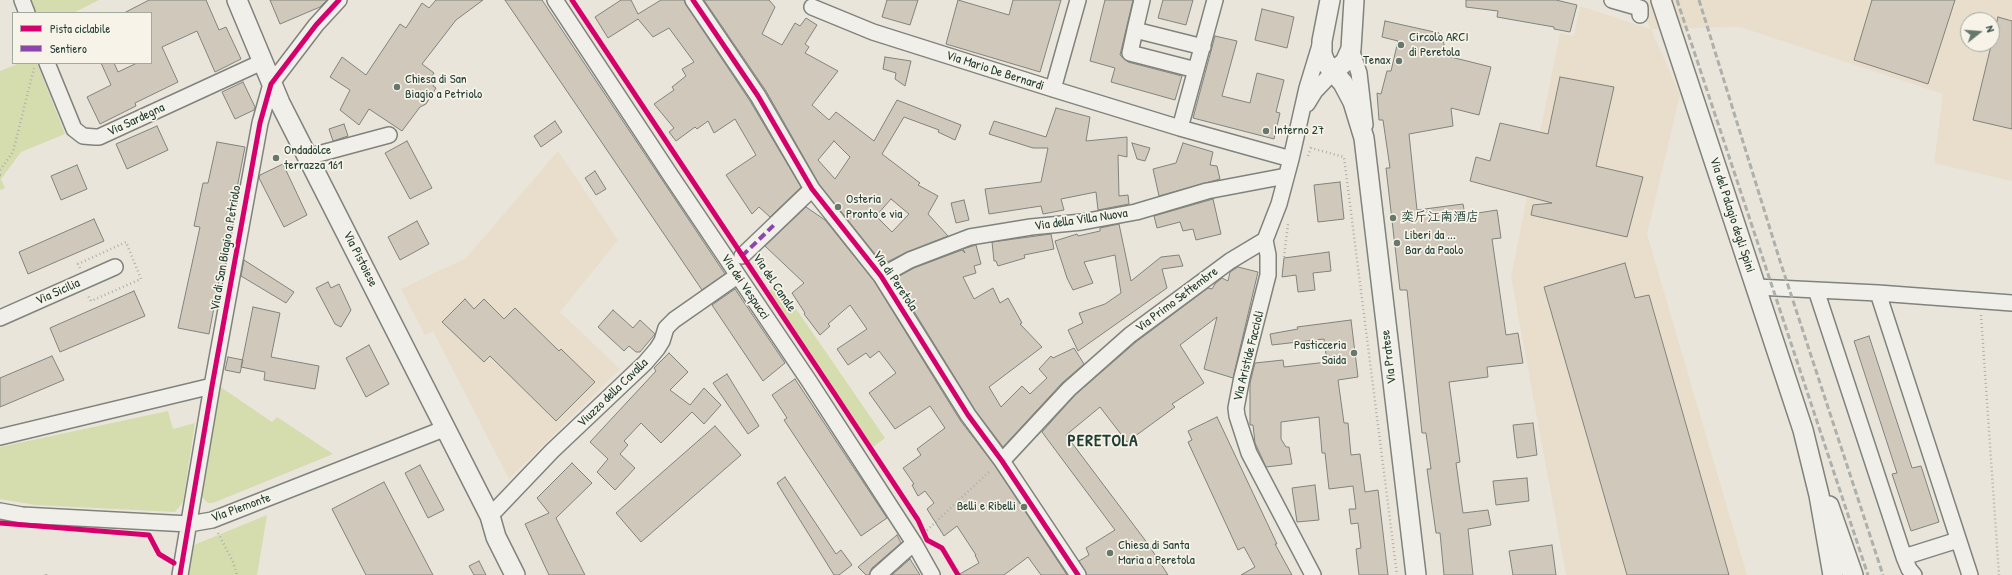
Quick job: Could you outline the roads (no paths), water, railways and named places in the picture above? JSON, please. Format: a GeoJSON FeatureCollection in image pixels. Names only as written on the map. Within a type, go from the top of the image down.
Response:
{"type":"FeatureCollection","features":[{"type":"Feature","properties":{"kind":"main road","name":"Via Pistoiese"},"geometry":{"type":"LineString","coordinates":[[237,0],[271,84],[307,157],[490,516],[504,534],[525,575]]}},
{"type":"Feature","properties":{"kind":"main road","name":"Via Pratese"},"geometry":{"type":"LineString","coordinates":[[1330,0],[1322,41],[1324,59],[1342,79],[1353,102],[1364,138],[1416,575]]}},
{"type":"Feature","properties":{"kind":"main road","name":"Via Pratese"},"geometry":{"type":"LineString","coordinates":[[1334,71],[1345,62],[1351,49],[1354,0]]}},
{"type":"Feature","properties":{"kind":"main road","name":"Via del Palagio degli Spini"},"geometry":{"type":"LineString","coordinates":[[1661,0],[1853,575]]}},
{"type":"Feature","properties":{"kind":"main road","name":"Via del Palagio degli Spini"},"geometry":{"type":"LineString","coordinates":[[1804,430],[1833,575]]}},
{"type":"Feature","properties":{"kind":"main road","name":"Via Pistoiese"},"geometry":{"type":"LineString","coordinates":[[490,516],[496,538],[515,575]]}},
{"type":"Feature","properties":{"kind":"street"},"geometry":{"type":"LineString","coordinates":[[22,0],[27,12]]}},
{"type":"Feature","properties":{"kind":"street","name":"Via di San Biagio a Petriolo"},"geometry":{"type":"LineString","coordinates":[[180,575],[212,386],[260,123],[271,84],[316,25],[339,0]]}},
{"type":"Feature","properties":{"kind":"street","name":"Via dei Vespucci"},"geometry":{"type":"LineString","coordinates":[[555,0],[737,276],[809,381],[921,536],[932,575]]}},
{"type":"Feature","properties":{"kind":"street","name":"Via di Peretola"},"geometry":{"type":"LineString","coordinates":[[693,0],[749,81],[812,188],[881,276],[968,415],[1002,461],[1078,575]]}},
{"type":"Feature","properties":{"kind":"street"},"geometry":{"type":"LineString","coordinates":[[1053,89],[1078,0]]}},
{"type":"Feature","properties":{"kind":"street"},"geometry":{"type":"LineString","coordinates":[[1142,0],[1130,53],[1196,70]]}},
{"type":"Feature","properties":{"kind":"street"},"geometry":{"type":"LineString","coordinates":[[1180,128],[1215,0]]}},
{"type":"Feature","properties":{"kind":"street"},"geometry":{"type":"LineString","coordinates":[[1612,0],[1640,8],[1640,15]]}},
{"type":"Feature","properties":{"kind":"street","name":"Via Mario De Bernardi"},"geometry":{"type":"LineString","coordinates":[[812,7],[873,32],[1180,128],[1291,159]]}},
{"type":"Feature","properties":{"kind":"street"},"geometry":{"type":"LineString","coordinates":[[1135,30],[1202,47]]}},
{"type":"Feature","properties":{"kind":"street"},"geometry":{"type":"LineString","coordinates":[[1265,240],[1274,216],[1291,159],[1308,82],[1322,41]]}},
{"type":"Feature","properties":{"kind":"street","name":"Via Pratese"},"geometry":{"type":"LineString","coordinates":[[1351,49],[1359,73],[1363,95],[1365,121],[1364,138]]}},
{"type":"Feature","properties":{"kind":"street","name":"Via Sardegna"},"geometry":{"type":"LineString","coordinates":[[43,64],[74,130],[83,136],[99,137],[262,62]]}},
{"type":"Feature","properties":{"kind":"street"},"geometry":{"type":"LineString","coordinates":[[1302,114],[1315,91],[1334,71]]}},
{"type":"Feature","properties":{"kind":"street"},"geometry":{"type":"LineString","coordinates":[[307,157],[389,135]]}},
{"type":"Feature","properties":{"kind":"street","name":"Via della Villa Nuova"},"geometry":{"type":"LineString","coordinates":[[881,276],[910,260],[970,237],[1031,227],[1082,222],[1136,212],[1207,191],[1286,176]]}},
{"type":"Feature","properties":{"kind":"street"},"geometry":{"type":"LineString","coordinates":[[742,256],[812,188]]}},
{"type":"Feature","properties":{"kind":"street","name":"Via Primo Settembre"},"geometry":{"type":"LineString","coordinates":[[1002,461],[1069,389],[1130,335],[1230,260],[1265,240]]}},
{"type":"Feature","properties":{"kind":"street","name":"Via Aristide Faccioli"},"geometry":{"type":"LineString","coordinates":[[1265,240],[1268,255],[1268,276],[1242,378],[1236,408],[1237,416],[1249,453],[1313,575]]}},
{"type":"Feature","properties":{"kind":"street","name":"Via Sicilia"},"geometry":{"type":"LineString","coordinates":[[0,318],[115,267]]}},
{"type":"Feature","properties":{"kind":"street","name":"Viuzzo della Cavalla"},"geometry":{"type":"LineString","coordinates":[[490,516],[552,451],[645,363],[657,350],[662,341],[666,328],[674,320],[737,276]]}},
{"type":"Feature","properties":{"kind":"street"},"geometry":{"type":"LineString","coordinates":[[1756,287],[1878,293],[2012,303]]}},
{"type":"Feature","properties":{"kind":"street"},"geometry":{"type":"LineString","coordinates":[[1816,290],[1904,557],[1909,569],[1914,575]]}},
{"type":"Feature","properties":{"kind":"street"},"geometry":{"type":"LineString","coordinates":[[1878,293],[1970,575]]}},
{"type":"Feature","properties":{"kind":"street"},"geometry":{"type":"LineString","coordinates":[[0,437],[212,386]]}},
{"type":"Feature","properties":{"kind":"street","name":"Via Piemonte"},"geometry":{"type":"LineString","coordinates":[[0,511],[22,515],[189,524],[212,520],[446,428]]}},
{"type":"Feature","properties":{"kind":"street"},"geometry":{"type":"LineString","coordinates":[[878,575],[921,536]]}},
{"type":"Feature","properties":{"kind":"street"},"geometry":{"type":"LineString","coordinates":[[1904,557],[1958,540]]}},
{"type":"Feature","properties":{"kind":"railway"},"geometry":{"type":"LineString","coordinates":[[1677,0],[1868,575]]}},
{"type":"Feature","properties":{"kind":"railway"},"geometry":{"type":"LineString","coordinates":[[1699,0],[1780,261],[1883,575]]}},
{"type":"Feature","properties":{"kind":"place","name":"Circolo ARCI di Peretola"},"geometry":{"type":"Point","coordinates":[1401,45]}},
{"type":"Feature","properties":{"kind":"place","name":"Tenax"},"geometry":{"type":"Point","coordinates":[1399,61]}},
{"type":"Feature","properties":{"kind":"place","name":"Chiesa di San Biagio a Petriolo"},"geometry":{"type":"Point","coordinates":[397,87]}},
{"type":"Feature","properties":{"kind":"place","name":"Interno 27"},"geometry":{"type":"Point","coordinates":[1266,131]}},
{"type":"Feature","properties":{"kind":"place","name":"Ondadolce terrazza 161"},"geometry":{"type":"Point","coordinates":[276,158]}},
{"type":"Feature","properties":{"kind":"place","name":"Osteria Pronto e via"},"geometry":{"type":"Point","coordinates":[838,207]}},
{"type":"Feature","properties":{"kind":"place","name":"奕斤江南酒店"},"geometry":{"type":"Point","coordinates":[1393,218]}},
{"type":"Feature","properties":{"kind":"place","name":"Liberi da ... Bar da Paolo"},"geometry":{"type":"Point","coordinates":[1397,243]}},
{"type":"Feature","properties":{"kind":"place","name":"Pasticceria Saida"},"geometry":{"type":"Point","coordinates":[1354,353]}},
{"type":"Feature","properties":{"kind":"place","name":"Belli e Ribelli"},"geometry":{"type":"Point","coordinates":[1024,507]}},
{"type":"Feature","properties":{"kind":"place","name":"Chiesa di Santa Maria a Peretola"},"geometry":{"type":"Point","coordinates":[1110,553]}},
{"type":"Feature","properties":{"kind":"district","name":"PERETOLA"},"geometry":{"type":"Point","coordinates":[1103,441]}}]}
